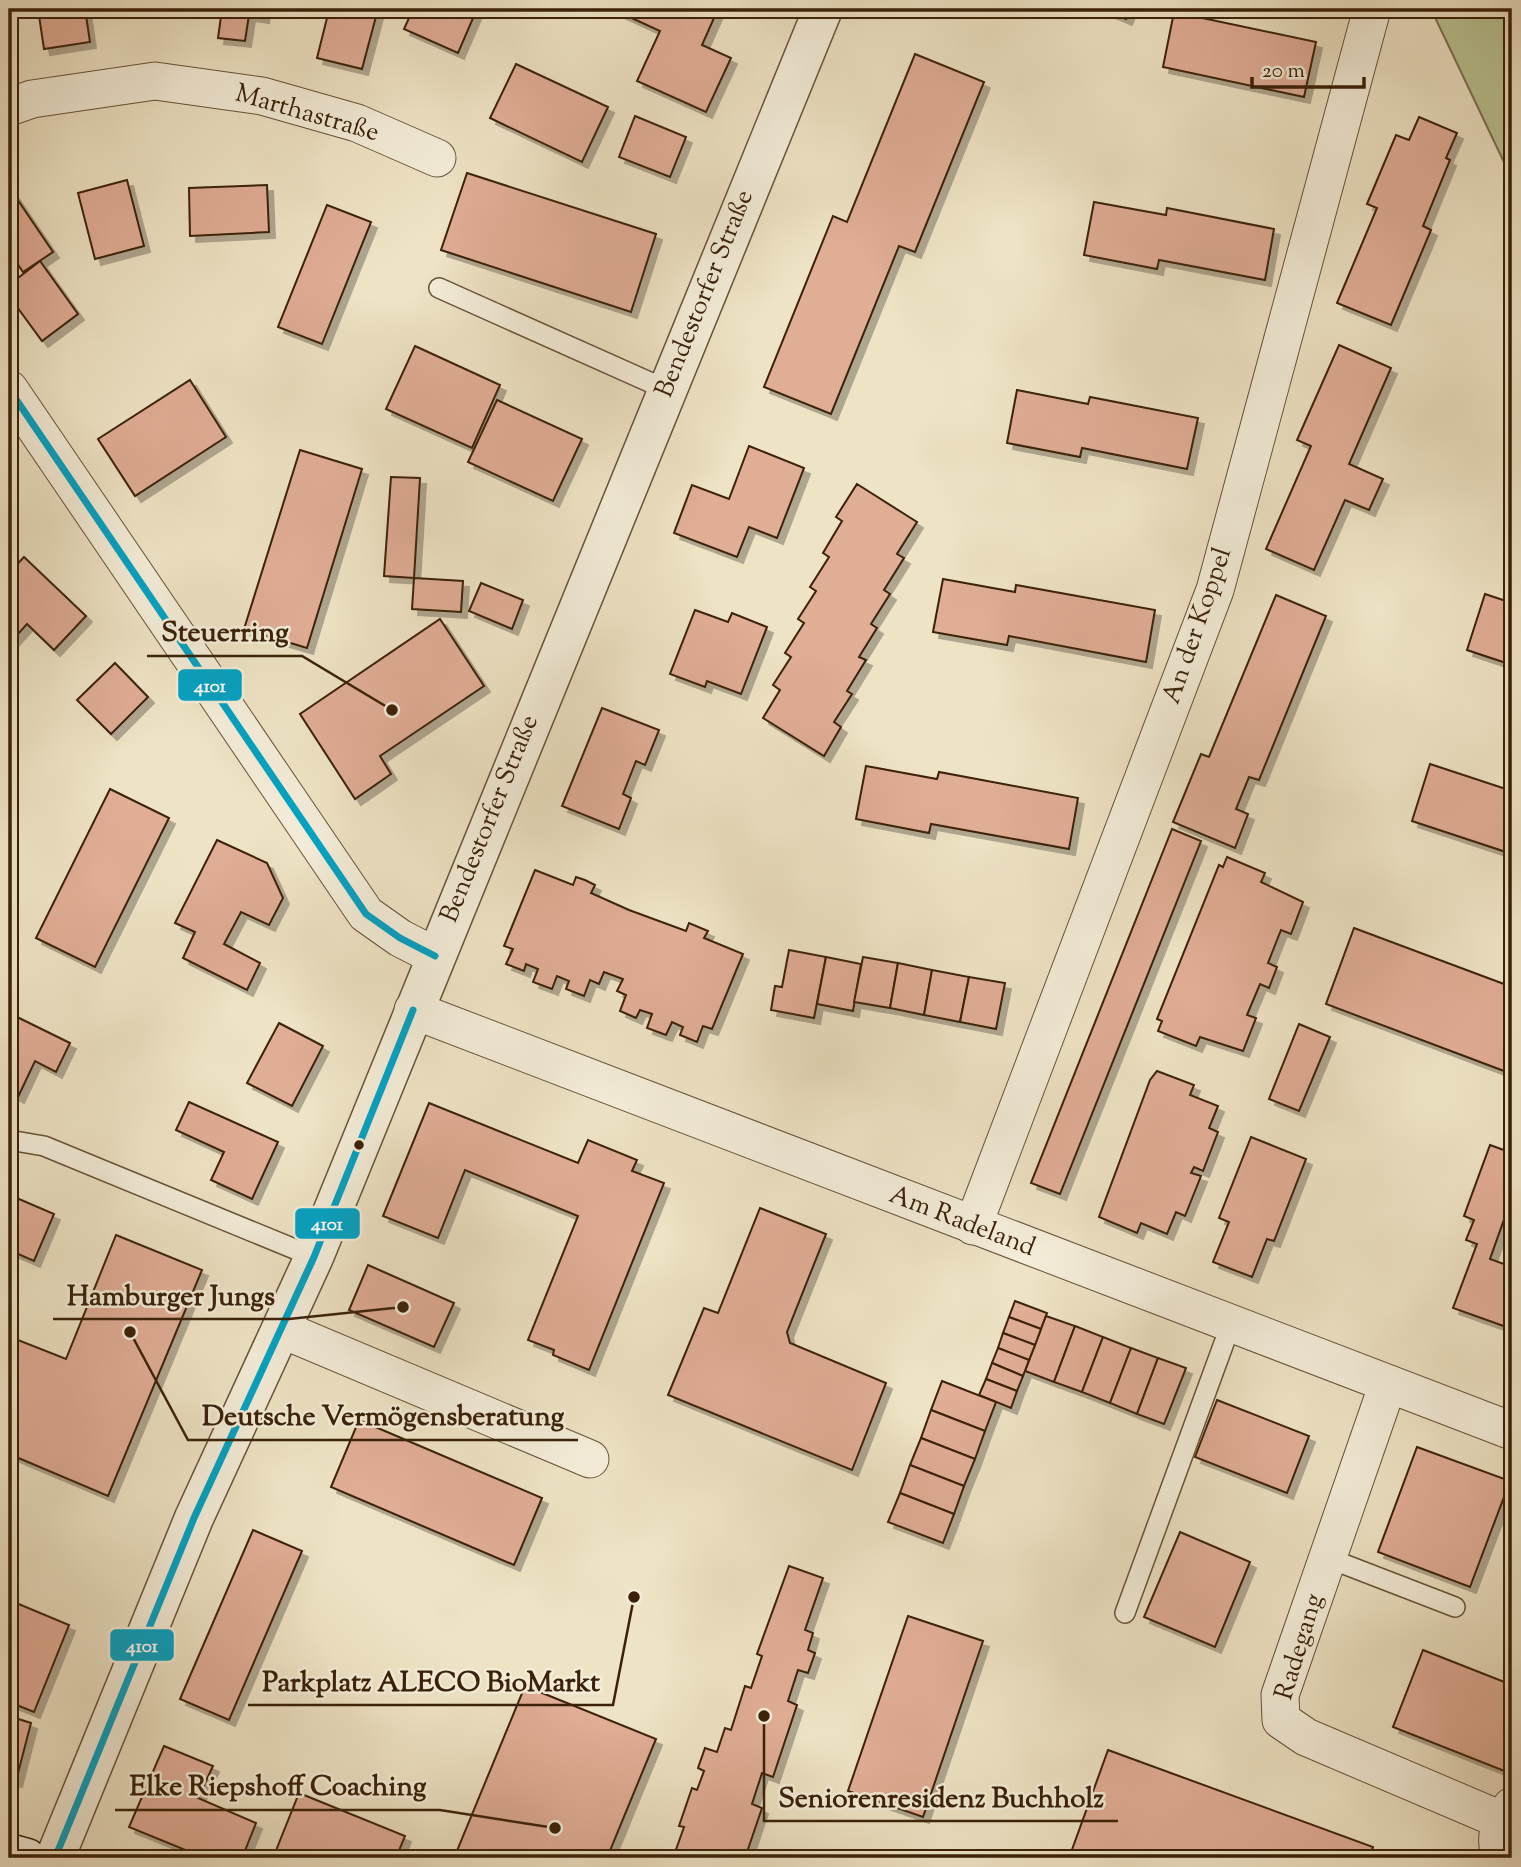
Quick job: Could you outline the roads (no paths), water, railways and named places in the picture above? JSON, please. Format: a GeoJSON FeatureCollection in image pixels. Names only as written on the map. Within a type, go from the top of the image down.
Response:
{"type":"FeatureCollection","features":[{"type":"Feature","properties":{"kind":"street","name":"Bendestorfer Straße"},"geometry":{"type":"LineString","coordinates":[[55,1858],[194,1518],[314,1257],[665,389],[823,9]]}},
{"type":"Feature","properties":{"kind":"street","name":"An der Koppel"},"geometry":{"type":"LineString","coordinates":[[973,1226],[1215,590],[1372,9]]}},
{"type":"Feature","properties":{"kind":"street","name":"Marthastraße"},"geometry":{"type":"LineString","coordinates":[[9,107],[32,99],[155,82],[262,96],[357,123],[437,158]]}},
{"type":"Feature","properties":{"kind":"street"},"geometry":{"type":"LineString","coordinates":[[9,389],[366,914],[400,938],[435,956]]}},
{"type":"Feature","properties":{"kind":"street","name":"Am Radeland"},"geometry":{"type":"LineString","coordinates":[[413,1010],[1512,1431]]}},
{"type":"Feature","properties":{"kind":"street"},"geometry":{"type":"LineString","coordinates":[[281,1329],[590,1459]]}},
{"type":"Feature","properties":{"kind":"street","name":"Radegang"},"geometry":{"type":"LineString","coordinates":[[1388,1384],[1280,1695],[1281,1720],[1306,1737],[1507,1813],[1497,1845],[1500,1858]]}},
{"type":"Feature","properties":{"kind":"street"},"geometry":{"type":"LineString","coordinates":[[9,1853],[27,1858]]}},
{"type":"Feature","properties":{"kind":"lane"},"geometry":{"type":"LineString","coordinates":[[439,288],[665,389]]}},
{"type":"Feature","properties":{"kind":"lane"},"geometry":{"type":"LineString","coordinates":[[9,1140],[44,1146],[314,1257]]}},
{"type":"Feature","properties":{"kind":"lane"},"geometry":{"type":"LineString","coordinates":[[1125,1613],[1231,1324]]}},
{"type":"Feature","properties":{"kind":"lane"},"geometry":{"type":"LineString","coordinates":[[1328,1558],[1455,1607]]}},
{"type":"Feature","properties":{"kind":"place","name":"Steuerring"},"geometry":{"type":"Point","coordinates":[392,710]}},
{"type":"Feature","properties":{"kind":"place","name":"Hamburger Jungs"},"geometry":{"type":"Point","coordinates":[403,1307]}},
{"type":"Feature","properties":{"kind":"place","name":"Deutsche Vermögensberatung"},"geometry":{"type":"Point","coordinates":[130,1332]}},
{"type":"Feature","properties":{"kind":"place","name":"Parkplatz ALECO BioMarkt"},"geometry":{"type":"Point","coordinates":[634,1597]}},
{"type":"Feature","properties":{"kind":"place","name":"Seniorenresidenz Buchholz"},"geometry":{"type":"Point","coordinates":[764,1716]}},
{"type":"Feature","properties":{"kind":"place","name":"Elke Riepshoff Coaching"},"geometry":{"type":"Point","coordinates":[555,1828]}}]}
